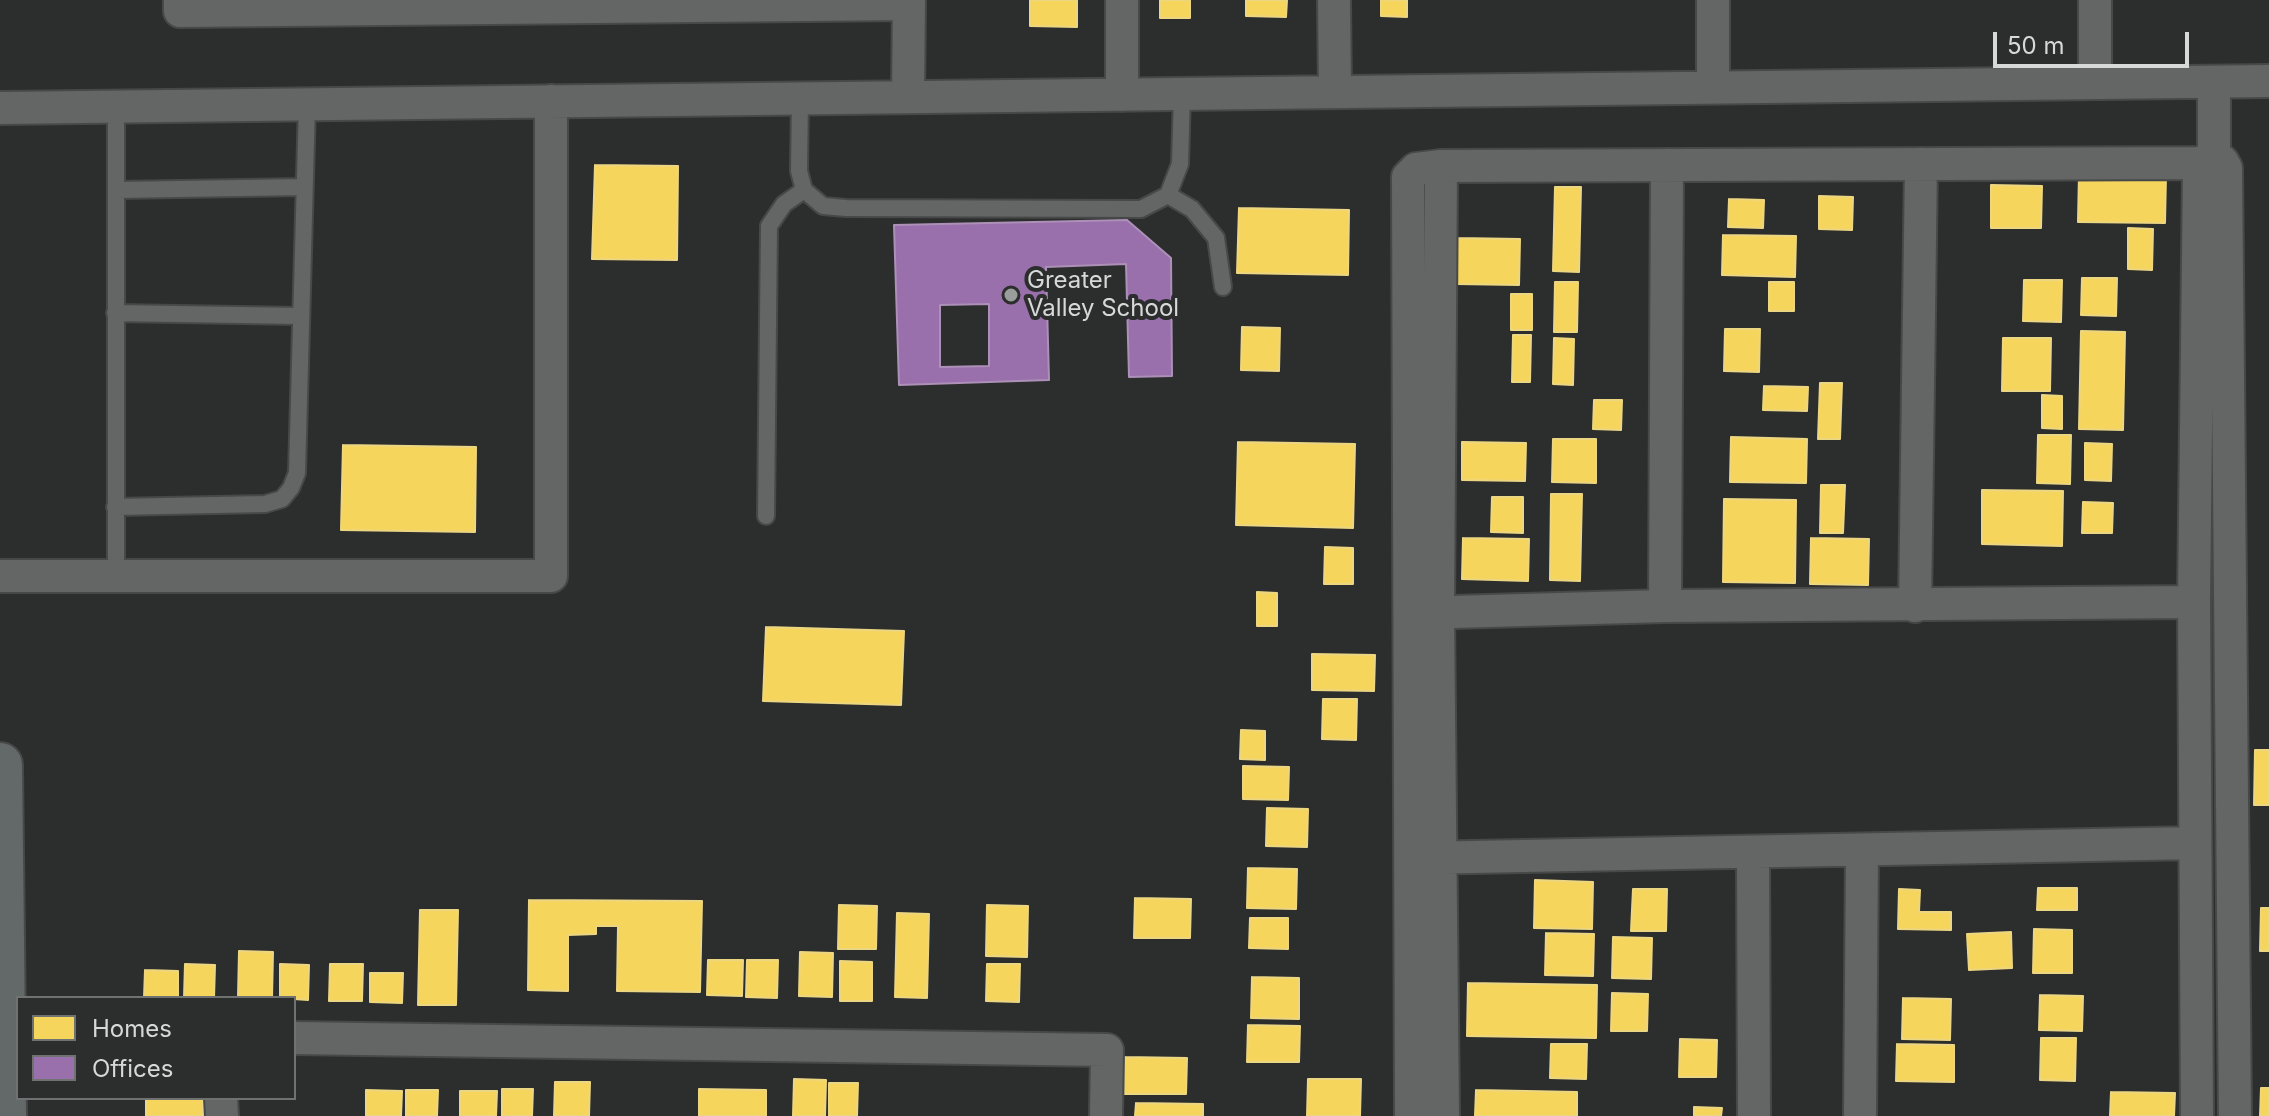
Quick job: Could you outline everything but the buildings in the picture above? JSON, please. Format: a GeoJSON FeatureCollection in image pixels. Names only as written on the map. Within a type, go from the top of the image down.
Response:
{"type":"FeatureCollection","features":[{"type":"Feature","properties":{"kind":"street"},"geometry":{"type":"LineString","coordinates":[[180,0],[180,11],[909,2],[908,97]]}},
{"type":"Feature","properties":{"kind":"street"},"geometry":{"type":"LineString","coordinates":[[1122,0],[1122,95]]}},
{"type":"Feature","properties":{"kind":"street"},"geometry":{"type":"LineString","coordinates":[[1334,0],[1335,92]]}},
{"type":"Feature","properties":{"kind":"street"},"geometry":{"type":"LineString","coordinates":[[1713,0],[1713,87]]}},
{"type":"Feature","properties":{"kind":"street"},"geometry":{"type":"LineString","coordinates":[[2095,0],[2095,83]]}},
{"type":"Feature","properties":{"kind":"street"},"geometry":{"type":"LineString","coordinates":[[0,108],[2269,81]]}},
{"type":"Feature","properties":{"kind":"street"},"geometry":{"type":"LineString","coordinates":[[2197,1116],[2194,602],[2207,160],[2214,82]]}},
{"type":"Feature","properties":{"kind":"street"},"geometry":{"type":"LineString","coordinates":[[0,576],[551,576],[551,101]]}},
{"type":"Feature","properties":{"kind":"street"},"geometry":{"type":"LineString","coordinates":[[1411,1116],[1409,859],[1423,613],[1441,166],[2207,160],[2222,161],[2226,168],[2235,1116]]}},
{"type":"Feature","properties":{"kind":"street"},"geometry":{"type":"LineString","coordinates":[[1915,606],[1921,164]]}},
{"type":"Feature","properties":{"kind":"street"},"geometry":{"type":"LineString","coordinates":[[1665,606],[1667,165]]}},
{"type":"Feature","properties":{"kind":"street"},"geometry":{"type":"LineString","coordinates":[[1423,613],[1665,606],[2194,602]]}},
{"type":"Feature","properties":{"kind":"street"},"geometry":{"type":"LineString","coordinates":[[1423,613],[1441,858],[1443,1116]]}},
{"type":"Feature","properties":{"kind":"street"},"geometry":{"type":"LineString","coordinates":[[0,765],[10,1033],[2,1097]]}},
{"type":"Feature","properties":{"kind":"street"},"geometry":{"type":"LineString","coordinates":[[1409,859],[2195,843]]}},
{"type":"Feature","properties":{"kind":"street"},"geometry":{"type":"LineString","coordinates":[[1860,1116],[1862,850]]}},
{"type":"Feature","properties":{"kind":"street"},"geometry":{"type":"LineString","coordinates":[[1753,852],[1754,1116]]}},
{"type":"Feature","properties":{"kind":"street"},"geometry":{"type":"LineString","coordinates":[[296,1038],[1107,1050],[1106,1116]]}},
{"type":"Feature","properties":{"kind":"lane"},"geometry":{"type":"LineString","coordinates":[[800,98],[799,171],[804,190],[823,206],[1141,209],[1168,195],[1180,164],[1182,94]]}},
{"type":"Feature","properties":{"kind":"lane"},"geometry":{"type":"LineString","coordinates":[[115,507],[265,504],[282,499],[291,488],[297,473],[307,104]]}},
{"type":"Feature","properties":{"kind":"lane"},"geometry":{"type":"LineString","coordinates":[[116,106],[116,576]]}},
{"type":"Feature","properties":{"kind":"lane"},"geometry":{"type":"LineString","coordinates":[[116,190],[304,187]]}},
{"type":"Feature","properties":{"kind":"lane"},"geometry":{"type":"LineString","coordinates":[[766,516],[769,226],[784,204],[804,190]]}},
{"type":"Feature","properties":{"kind":"lane"},"geometry":{"type":"LineString","coordinates":[[1168,195],[1192,209],[1216,238],[1223,287]]}},
{"type":"Feature","properties":{"kind":"lane"},"geometry":{"type":"LineString","coordinates":[[115,313],[301,316]]}},
{"type":"Feature","properties":{"kind":"place","name":"Greater Valley School"},"geometry":{"type":"Point","coordinates":[1011,295]}}]}
